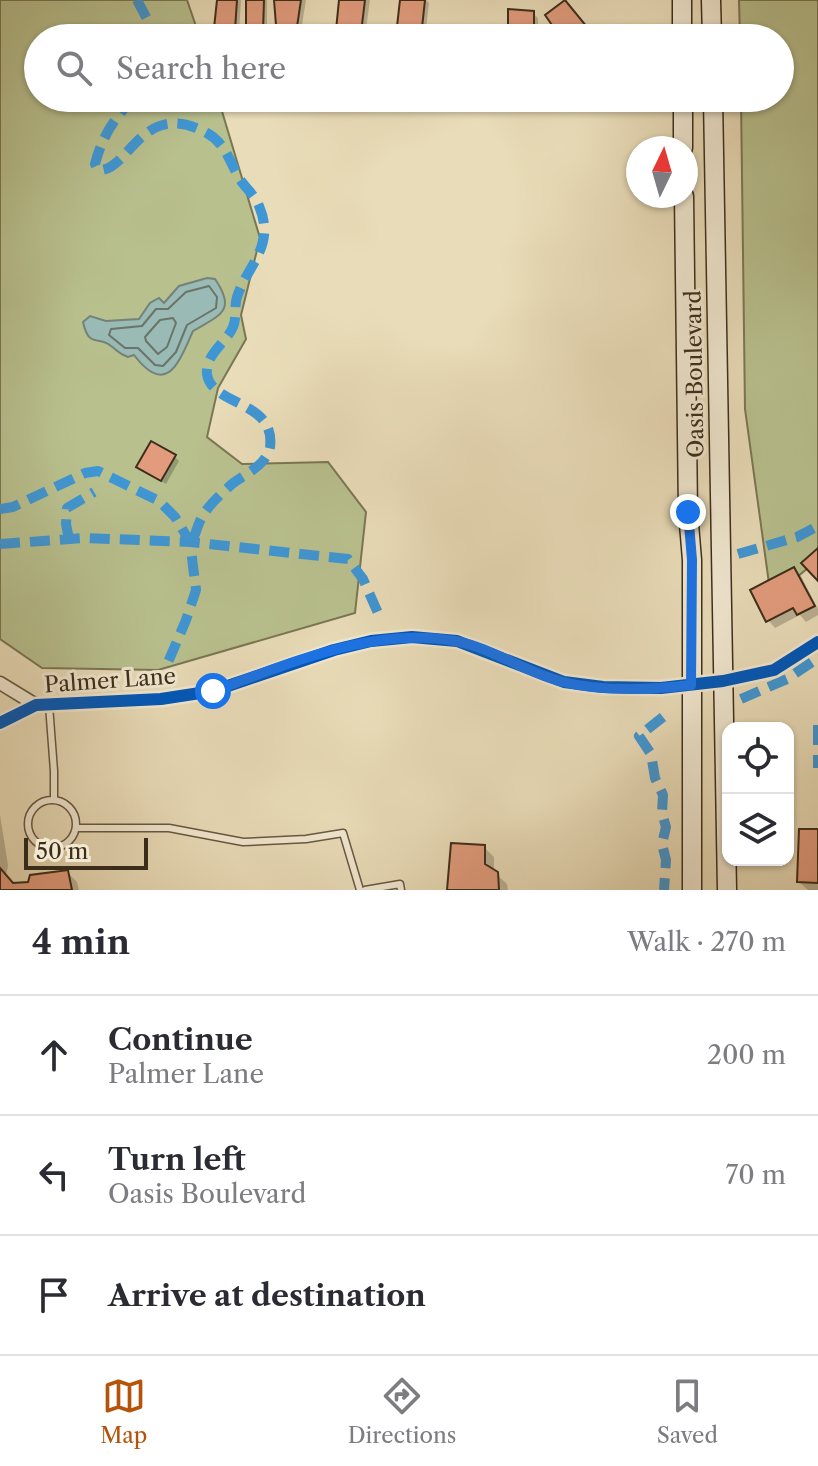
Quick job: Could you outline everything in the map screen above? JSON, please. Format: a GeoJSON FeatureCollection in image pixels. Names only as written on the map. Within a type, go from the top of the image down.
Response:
{"type":"FeatureCollection","features":[{"type":"Feature","properties":{"kind":"main road"},"geometry":{"type":"LineString","coordinates":[[682,0],[682,24]]}},
{"type":"Feature","properties":{"kind":"main road"},"geometry":{"type":"LineString","coordinates":[[711,0],[712,24]]}},
{"type":"Feature","properties":{"kind":"main road"},"geometry":{"type":"LineString","coordinates":[[683,112],[683,136]]}},
{"type":"Feature","properties":{"kind":"main road","name":"Oasis Boulevard"},"geometry":{"type":"LineString","coordinates":[[713,112],[727,890]]}},
{"type":"Feature","properties":{"kind":"main road","name":"Oasis Boulevard"},"geometry":{"type":"LineString","coordinates":[[684,208],[688,512],[692,560],[692,890]]}},
{"type":"Feature","properties":{"kind":"street","name":"Palmer Lane"},"geometry":{"type":"LineString","coordinates":[[0,723],[42,705],[161,699],[213,691],[334,650],[371,641],[412,637],[457,641],[564,682],[603,687],[661,688],[723,681],[774,670],[818,642]]}},
{"type":"Feature","properties":{"kind":"street","name":"Palmer Lane"},"geometry":{"type":"LineString","coordinates":[[0,683],[42,705]]}},
{"type":"Feature","properties":{"kind":"lane"},"geometry":{"type":"LineString","coordinates":[[42,705],[54,799]]}},
{"type":"Feature","properties":{"kind":"lane"},"geometry":{"type":"LineString","coordinates":[[54,799],[69,805],[76,828],[69,842],[46,848],[33,839],[27,824],[32,809],[46,800],[54,799]]}},
{"type":"Feature","properties":{"kind":"lane"},"geometry":{"type":"LineString","coordinates":[[76,828],[169,828],[243,842],[306,839],[343,833],[362,890],[400,884],[401,890]]}},
{"type":"Feature","properties":{"kind":"green space"},"geometry":{"type":"Polygon","coordinates":[[[0,0],[187,0],[195,24],[24,24],[24,112],[222,112],[260,238],[241,315],[246,339],[218,388],[207,437],[242,464],[328,462],[366,512],[355,613],[158,670],[42,668],[0,639],[0,0]]]}},
{"type":"Feature","properties":{"kind":"green space"},"geometry":{"type":"Polygon","coordinates":[[[739,0],[818,0],[818,560],[771,598],[745,409],[741,112],[794,112],[794,24],[740,24],[739,0]]]}},
{"type":"Feature","properties":{"kind":"water"},"geometry":{"type":"Polygon","coordinates":[[[207,278],[215,279],[225,298],[225,305],[218,316],[193,331],[171,371],[155,374],[134,355],[125,356],[106,343],[91,339],[85,330],[83,322],[90,316],[106,321],[139,319],[150,303],[159,298],[164,303],[179,286],[207,278]]]}},
{"type":"Feature","properties":{"kind":"building"},"geometry":{"type":"Polygon","coordinates":[[[217,0],[237,0],[235,24],[214,24],[217,0]]]}},
{"type":"Feature","properties":{"kind":"building"},"geometry":{"type":"Polygon","coordinates":[[[246,0],[264,0],[263,24],[246,24],[246,0]]]}},
{"type":"Feature","properties":{"kind":"building"},"geometry":{"type":"Polygon","coordinates":[[[274,0],[301,0],[297,24],[276,24],[274,0]]]}},
{"type":"Feature","properties":{"kind":"building"},"geometry":{"type":"Polygon","coordinates":[[[339,0],[365,0],[362,24],[337,24],[339,0]]]}},
{"type":"Feature","properties":{"kind":"building"},"geometry":{"type":"Polygon","coordinates":[[[400,0],[425,0],[422,24],[397,24],[400,0]]]}},
{"type":"Feature","properties":{"kind":"building"},"geometry":{"type":"Polygon","coordinates":[[[565,0],[585,24],[551,24],[545,15],[565,0]]]}},
{"type":"Feature","properties":{"kind":"building"},"geometry":{"type":"Polygon","coordinates":[[[508,9],[534,11],[534,24],[508,24],[508,9]]]}},
{"type":"Feature","properties":{"kind":"building"},"geometry":{"type":"Polygon","coordinates":[[[151,441],[176,455],[161,481],[136,467],[151,441]]]}},
{"type":"Feature","properties":{"kind":"building"},"geometry":{"type":"Polygon","coordinates":[[[818,548],[818,581],[801,563],[818,548]]]}},
{"type":"Feature","properties":{"kind":"building"},"geometry":{"type":"Polygon","coordinates":[[[794,567],[815,606],[797,615],[793,608],[766,622],[750,590],[794,567]]]}},
{"type":"Feature","properties":{"kind":"building"},"geometry":{"type":"Polygon","coordinates":[[[799,829],[818,829],[818,883],[797,882],[799,829]]]}},
{"type":"Feature","properties":{"kind":"building"},"geometry":{"type":"Polygon","coordinates":[[[451,843],[485,845],[485,864],[498,872],[499,890],[447,890],[451,843]]]}},
{"type":"Feature","properties":{"kind":"building"},"geometry":{"type":"Polygon","coordinates":[[[0,868],[13,883],[28,882],[30,875],[68,870],[72,890],[0,890],[0,868]]]}},
{"type":"Feature","properties":{"kind":"marked path"},"geometry":{"type":"LineString","coordinates":[[137,0],[150,24]]}},
{"type":"Feature","properties":{"kind":"marked path"},"geometry":{"type":"LineString","coordinates":[[122,112],[105,137],[95,164],[98,170],[109,168],[152,130],[166,124],[185,124],[207,133],[218,142],[257,202],[263,220],[262,244],[237,297],[233,327],[209,360],[207,374],[219,392],[263,420],[269,432],[270,447],[260,464],[232,484],[210,506],[190,542]]}},
{"type":"Feature","properties":{"kind":"marked path"},"geometry":{"type":"LineString","coordinates":[[0,509],[13,507],[85,473],[98,471],[159,501],[175,517],[190,542],[196,590],[166,667]]}},
{"type":"Feature","properties":{"kind":"marked path"},"geometry":{"type":"LineString","coordinates":[[69,539],[67,508],[94,492]]}},
{"type":"Feature","properties":{"kind":"marked path"},"geometry":{"type":"LineString","coordinates":[[738,554],[797,537],[818,526]]}},
{"type":"Feature","properties":{"kind":"marked path"},"geometry":{"type":"LineString","coordinates":[[0,544],[84,538],[190,542],[348,559],[363,579],[378,613]]}},
{"type":"Feature","properties":{"kind":"marked path"},"geometry":{"type":"LineString","coordinates":[[741,699],[787,679],[818,658]]}},
{"type":"Feature","properties":{"kind":"marked path"},"geometry":{"type":"LineString","coordinates":[[663,717],[639,736],[651,754],[655,778],[663,795],[662,813],[666,827],[662,844],[666,860],[664,890]]}},
{"type":"Feature","properties":{"kind":"marked path"},"geometry":{"type":"LineString","coordinates":[[818,725],[818,768]]}},
{"type":"Feature","properties":{"kind":"cycle path"},"geometry":{"type":"LineString","coordinates":[[0,723],[36,705],[161,699],[213,691],[334,650],[371,641],[412,637],[457,641],[564,682],[603,687],[661,688],[723,681],[774,670],[818,642]]}},
{"type":"Feature","properties":{"kind":"route"},"geometry":{"type":"LineString","coordinates":[[213,691],[334,650],[371,641],[412,637],[457,641],[564,682],[603,687],[691,685],[692,560],[688,512]]}}]}
